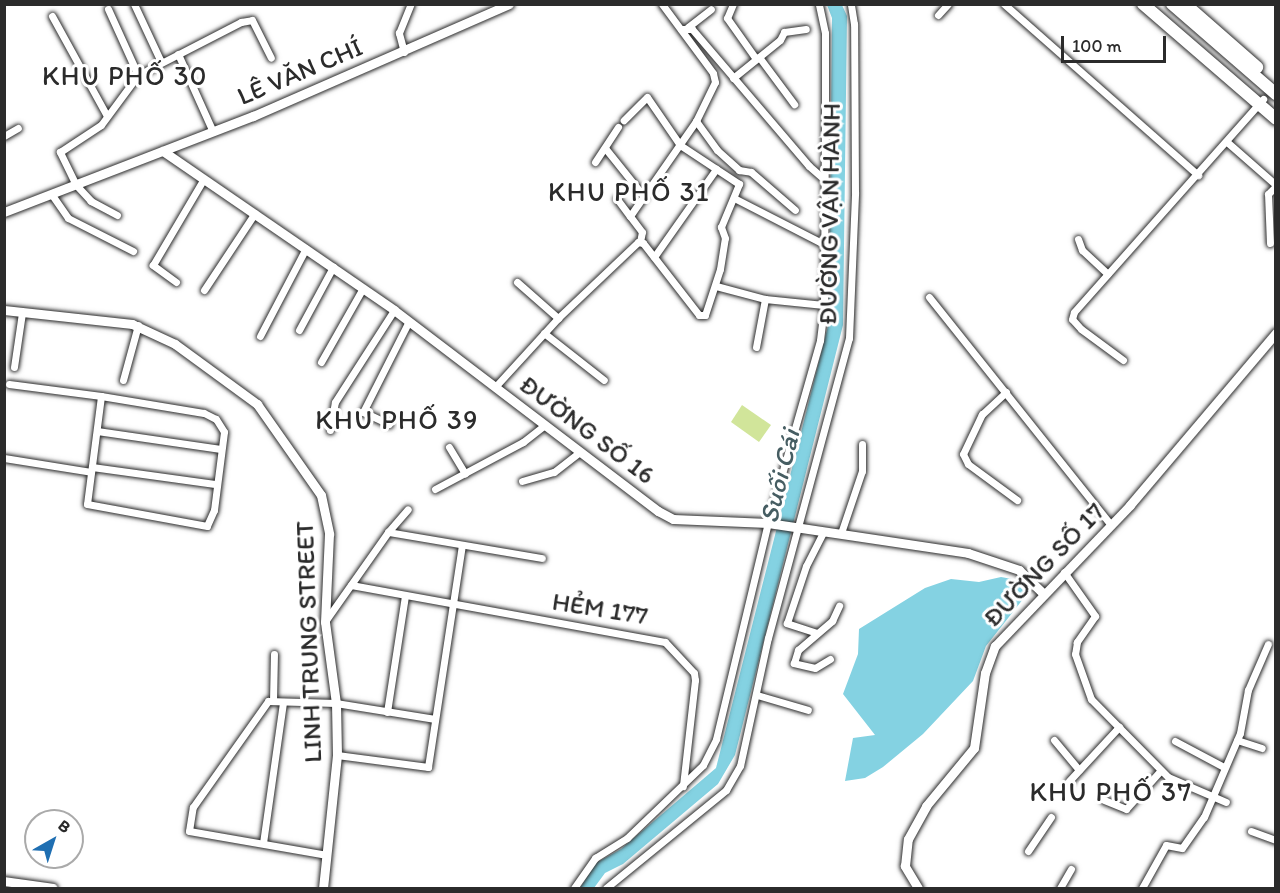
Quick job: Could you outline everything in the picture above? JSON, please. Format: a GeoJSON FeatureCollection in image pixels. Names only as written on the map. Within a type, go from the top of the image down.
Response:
{"type":"FeatureCollection","features":[{"type":"Feature","properties":{"kind":"highway"},"geometry":{"type":"LineString","coordinates":[[1143,4],[1261,102],[1275,110]]}},
{"type":"Feature","properties":{"kind":"highway"},"geometry":{"type":"LineString","coordinates":[[1152,4],[1261,102],[1275,119]]}},
{"type":"Feature","properties":{"kind":"highway"},"geometry":{"type":"LineString","coordinates":[[1172,4],[1275,94]]}},
{"type":"Feature","properties":{"kind":"highway"},"geometry":{"type":"LineString","coordinates":[[1185,4],[1275,84]]}},
{"type":"Feature","properties":{"kind":"street"},"geometry":{"type":"LineString","coordinates":[[134,4],[161,62]]}},
{"type":"Feature","properties":{"kind":"street"},"geometry":{"type":"LineString","coordinates":[[404,52],[399,33],[411,4]]}},
{"type":"Feature","properties":{"kind":"street","name":"LÊ VĂN CHÍ"},"geometry":{"type":"LineString","coordinates":[[4,212],[213,132],[404,52],[508,4]]}},
{"type":"Feature","properties":{"kind":"street"},"geometry":{"type":"LineString","coordinates":[[662,4],[733,78],[809,166],[825,180]]}},
{"type":"Feature","properties":{"kind":"street"},"geometry":{"type":"LineString","coordinates":[[733,4],[727,18],[794,104]]}},
{"type":"Feature","properties":{"kind":"street","name":"ĐƯỜNG VẬN HÀNH"},"geometry":{"type":"LineString","coordinates":[[574,888],[595,858],[627,838],[682,786],[713,749],[820,340],[824,305],[825,33],[819,4]]}},
{"type":"Feature","properties":{"kind":"street","name":"ĐƯỜNG VẬN HÀNH"},"geometry":{"type":"LineString","coordinates":[[606,888],[730,786],[740,766],[768,638],[849,338],[855,192],[854,24],[850,4]]}},
{"type":"Feature","properties":{"kind":"street"},"geometry":{"type":"LineString","coordinates":[[938,15],[948,4]]}},
{"type":"Feature","properties":{"kind":"street"},"geometry":{"type":"LineString","coordinates":[[1004,4],[1198,176]]}},
{"type":"Feature","properties":{"kind":"street"},"geometry":{"type":"LineString","coordinates":[[108,9],[138,75]]}},
{"type":"Feature","properties":{"kind":"street"},"geometry":{"type":"LineString","coordinates":[[684,28],[711,9]]}},
{"type":"Feature","properties":{"kind":"street"},"geometry":{"type":"LineString","coordinates":[[52,16],[108,116]]}},
{"type":"Feature","properties":{"kind":"street"},"geometry":{"type":"LineString","coordinates":[[117,215],[91,201],[76,185],[59,153],[101,125],[138,75],[252,20],[271,58]]}},
{"type":"Feature","properties":{"kind":"street"},"geometry":{"type":"LineString","coordinates":[[630,216],[642,194],[696,121],[715,82],[713,73],[684,28]]}},
{"type":"Feature","properties":{"kind":"street"},"geometry":{"type":"LineString","coordinates":[[733,78],[758,58],[784,32],[806,29]]}},
{"type":"Feature","properties":{"kind":"street"},"geometry":{"type":"LineString","coordinates":[[178,54],[213,132]]}},
{"type":"Feature","properties":{"kind":"street"},"geometry":{"type":"LineString","coordinates":[[624,120],[647,97],[680,145],[739,184],[721,227],[725,238],[716,286],[702,317],[640,242]]}},
{"type":"Feature","properties":{"kind":"street"},"geometry":{"type":"LineString","coordinates":[[1123,360],[1072,319],[1074,312],[1198,176],[1261,102]]}},
{"type":"Feature","properties":{"kind":"street"},"geometry":{"type":"LineString","coordinates":[[696,121],[717,150],[740,170],[751,172],[795,210]]}},
{"type":"Feature","properties":{"kind":"street"},"geometry":{"type":"LineString","coordinates":[[595,162],[618,127]]}},
{"type":"Feature","properties":{"kind":"street"},"geometry":{"type":"LineString","coordinates":[[4,136],[18,128]]}},
{"type":"Feature","properties":{"kind":"street"},"geometry":{"type":"LineString","coordinates":[[1227,142],[1275,185],[1268,194],[1270,243]]}},
{"type":"Feature","properties":{"kind":"street"},"geometry":{"type":"LineString","coordinates":[[605,148],[642,194]]}},
{"type":"Feature","properties":{"kind":"street","name":"ĐƯỜNG SỐ 16"},"geometry":{"type":"LineString","coordinates":[[163,151],[394,310],[658,511],[674,519],[771,524],[841,533],[994,560],[1020,570],[1043,593]]}},
{"type":"Feature","properties":{"kind":"street"},"geometry":{"type":"LineString","coordinates":[[654,257],[716,169]]}},
{"type":"Feature","properties":{"kind":"street"},"geometry":{"type":"LineString","coordinates":[[176,282],[153,265],[203,180]]}},
{"type":"Feature","properties":{"kind":"street"},"geometry":{"type":"LineString","coordinates":[[52,195],[69,218],[133,251]]}},
{"type":"Feature","properties":{"kind":"street"},"geometry":{"type":"LineString","coordinates":[[734,198],[824,244]]}},
{"type":"Feature","properties":{"kind":"street"},"geometry":{"type":"LineString","coordinates":[[495,387],[558,318],[640,242],[642,232],[617,199]]}},
{"type":"Feature","properties":{"kind":"street"},"geometry":{"type":"LineString","coordinates":[[204,290],[255,213]]}},
{"type":"Feature","properties":{"kind":"street"},"geometry":{"type":"LineString","coordinates":[[1078,239],[1082,250],[1108,274]]}},
{"type":"Feature","properties":{"kind":"street"},"geometry":{"type":"LineString","coordinates":[[260,336],[306,248]]}},
{"type":"Feature","properties":{"kind":"street"},"geometry":{"type":"LineString","coordinates":[[298,330],[333,267]]}},
{"type":"Feature","properties":{"kind":"street"},"geometry":{"type":"LineString","coordinates":[[517,282],[558,318]]}},
{"type":"Feature","properties":{"kind":"street"},"geometry":{"type":"LineString","coordinates":[[716,286],[765,299],[824,305]]}},
{"type":"Feature","properties":{"kind":"street"},"geometry":{"type":"LineString","coordinates":[[321,362],[363,288]]}},
{"type":"Feature","properties":{"kind":"street"},"geometry":{"type":"LineString","coordinates":[[929,297],[1111,525]]}},
{"type":"Feature","properties":{"kind":"street"},"geometry":{"type":"LineString","coordinates":[[756,347],[765,299]]}},
{"type":"Feature","properties":{"kind":"street","name":"LINH TRUNG STREET"},"geometry":{"type":"LineString","coordinates":[[4,310],[138,325],[175,344],[246,393],[274,426],[313,481],[328,520],[325,622],[336,703],[337,755],[323,888]]}},
{"type":"Feature","properties":{"kind":"street"},"geometry":{"type":"LineString","coordinates":[[330,430],[335,402],[394,310]]}},
{"type":"Feature","properties":{"kind":"street"},"geometry":{"type":"LineString","coordinates":[[14,367],[22,313]]}},
{"type":"Feature","properties":{"kind":"street"},"geometry":{"type":"LineString","coordinates":[[389,424],[363,412],[409,321]]}},
{"type":"Feature","properties":{"kind":"street"},"geometry":{"type":"LineString","coordinates":[[123,380],[138,325]]}},
{"type":"Feature","properties":{"kind":"street"},"geometry":{"type":"LineString","coordinates":[[543,333],[604,380]]}},
{"type":"Feature","properties":{"kind":"street","name":"ĐƯỜNG SỐ 17"},"geometry":{"type":"LineString","coordinates":[[918,888],[905,866],[908,839],[926,806],[974,748],[983,683],[991,653],[1043,593],[1111,525],[1275,333]]}},
{"type":"Feature","properties":{"kind":"street"},"geometry":{"type":"LineString","coordinates":[[9,384],[101,396],[204,413],[216,419],[224,432],[215,484],[214,510],[207,526],[87,504],[101,396]]}},
{"type":"Feature","properties":{"kind":"street"},"geometry":{"type":"LineString","coordinates":[[1006,392],[982,414],[963,454],[968,464],[1017,500]]}},
{"type":"Feature","properties":{"kind":"street"},"geometry":{"type":"LineString","coordinates":[[435,489],[523,442],[545,425]]}},
{"type":"Feature","properties":{"kind":"street"},"geometry":{"type":"LineString","coordinates":[[97,431],[222,449]]}},
{"type":"Feature","properties":{"kind":"street"},"geometry":{"type":"LineString","coordinates":[[841,533],[862,471],[862,444]]}},
{"type":"Feature","properties":{"kind":"street"},"geometry":{"type":"LineString","coordinates":[[448,447],[465,474]]}},
{"type":"Feature","properties":{"kind":"street"},"geometry":{"type":"LineString","coordinates":[[522,481],[555,472],[580,452]]}},
{"type":"Feature","properties":{"kind":"street"},"geometry":{"type":"LineString","coordinates":[[4,458],[215,484]]}},
{"type":"Feature","properties":{"kind":"street"},"geometry":{"type":"LineString","coordinates":[[325,622],[388,532],[408,509]]}},
{"type":"Feature","properties":{"kind":"street"},"geometry":{"type":"LineString","coordinates":[[388,532],[542,558]]}},
{"type":"Feature","properties":{"kind":"street"},"geometry":{"type":"LineString","coordinates":[[817,633],[787,624],[806,566],[823,532]]}},
{"type":"Feature","properties":{"kind":"street"},"geometry":{"type":"LineString","coordinates":[[337,755],[428,767],[462,546]]}},
{"type":"Feature","properties":{"kind":"street"},"geometry":{"type":"LineString","coordinates":[[1064,572],[1095,616],[1077,642],[1075,654],[1091,699],[1161,770],[1179,783],[1212,794],[1226,802]]}},
{"type":"Feature","properties":{"kind":"street","name":"HẺM 177"},"geometry":{"type":"LineString","coordinates":[[351,585],[516,614],[537,621],[645,636],[670,646],[694,673],[695,680],[682,786]]}},
{"type":"Feature","properties":{"kind":"street"},"geometry":{"type":"LineString","coordinates":[[387,711],[405,596]]}},
{"type":"Feature","properties":{"kind":"street"},"geometry":{"type":"LineString","coordinates":[[830,660],[815,668],[795,663],[798,650],[832,621],[838,606]]}},
{"type":"Feature","properties":{"kind":"street"},"geometry":{"type":"LineString","coordinates":[[1142,888],[1167,844],[1182,848],[1187,843],[1237,740],[1248,690],[1268,644]]}},
{"type":"Feature","properties":{"kind":"street"},"geometry":{"type":"LineString","coordinates":[[273,701],[274,654]]}},
{"type":"Feature","properties":{"kind":"street"},"geometry":{"type":"LineString","coordinates":[[757,695],[808,711]]}},
{"type":"Feature","properties":{"kind":"street"},"geometry":{"type":"LineString","coordinates":[[327,855],[189,831],[193,807],[268,701],[336,703],[435,719]]}},
{"type":"Feature","properties":{"kind":"street"},"geometry":{"type":"LineString","coordinates":[[263,843],[283,702]]}},
{"type":"Feature","properties":{"kind":"street"},"geometry":{"type":"LineString","coordinates":[[1069,781],[1119,727]]}},
{"type":"Feature","properties":{"kind":"street"},"geometry":{"type":"LineString","coordinates":[[1054,740],[1079,770]]}},
{"type":"Feature","properties":{"kind":"street"},"geometry":{"type":"LineString","coordinates":[[1237,740],[1262,748]]}},
{"type":"Feature","properties":{"kind":"street"},"geometry":{"type":"LineString","coordinates":[[1175,741],[1224,767]]}},
{"type":"Feature","properties":{"kind":"street"},"geometry":{"type":"LineString","coordinates":[[1104,801],[1126,809],[1161,770]]}},
{"type":"Feature","properties":{"kind":"street"},"geometry":{"type":"LineString","coordinates":[[1028,851],[1051,817]]}},
{"type":"Feature","properties":{"kind":"street"},"geometry":{"type":"LineString","coordinates":[[1251,831],[1275,840]]}},
{"type":"Feature","properties":{"kind":"street"},"geometry":{"type":"LineString","coordinates":[[1060,888],[1071,869]]}},
{"type":"Feature","properties":{"kind":"street"},"geometry":{"type":"LineString","coordinates":[[4,881],[53,888]]}},
{"type":"Feature","properties":{"kind":"green space"},"geometry":{"type":"Polygon","coordinates":[[[742,405],[771,425],[759,442],[731,422],[742,405]]]}},
{"type":"Feature","properties":{"kind":"water"},"geometry":{"type":"Polygon","coordinates":[[[827,5],[842,5],[847,16],[843,325],[735,755],[718,784],[623,864],[605,873],[594,888],[580,888],[596,863],[621,849],[716,768],[829,322],[832,18],[827,5]]]}},
{"type":"Feature","properties":{"kind":"water"},"geometry":{"type":"Polygon","coordinates":[[[1001,577],[1012,579],[1027,594],[986,646],[973,681],[923,734],[883,767],[865,778],[845,781],[853,738],[875,735],[843,694],[858,654],[859,629],[925,588],[951,579],[979,582],[1001,577]]]}},
{"type":"Feature","properties":{"kind":"district","name":"KHU PHỐ 30"},"geometry":{"type":"Point","coordinates":[125,76]}},
{"type":"Feature","properties":{"kind":"district","name":"KHU PHỐ 31"},"geometry":{"type":"Point","coordinates":[629,192]}},
{"type":"Feature","properties":{"kind":"district","name":"KHU PHỐ 39"},"geometry":{"type":"Point","coordinates":[397,420]}},
{"type":"Feature","properties":{"kind":"district","name":"KHU PHỐ 37"},"geometry":{"type":"Point","coordinates":[1111,792]}},
{"type":"Feature","properties":{"kind":"water label","name":"Suối Cái"},"geometry":{"type":"Point","coordinates":[779,476]}}]}
